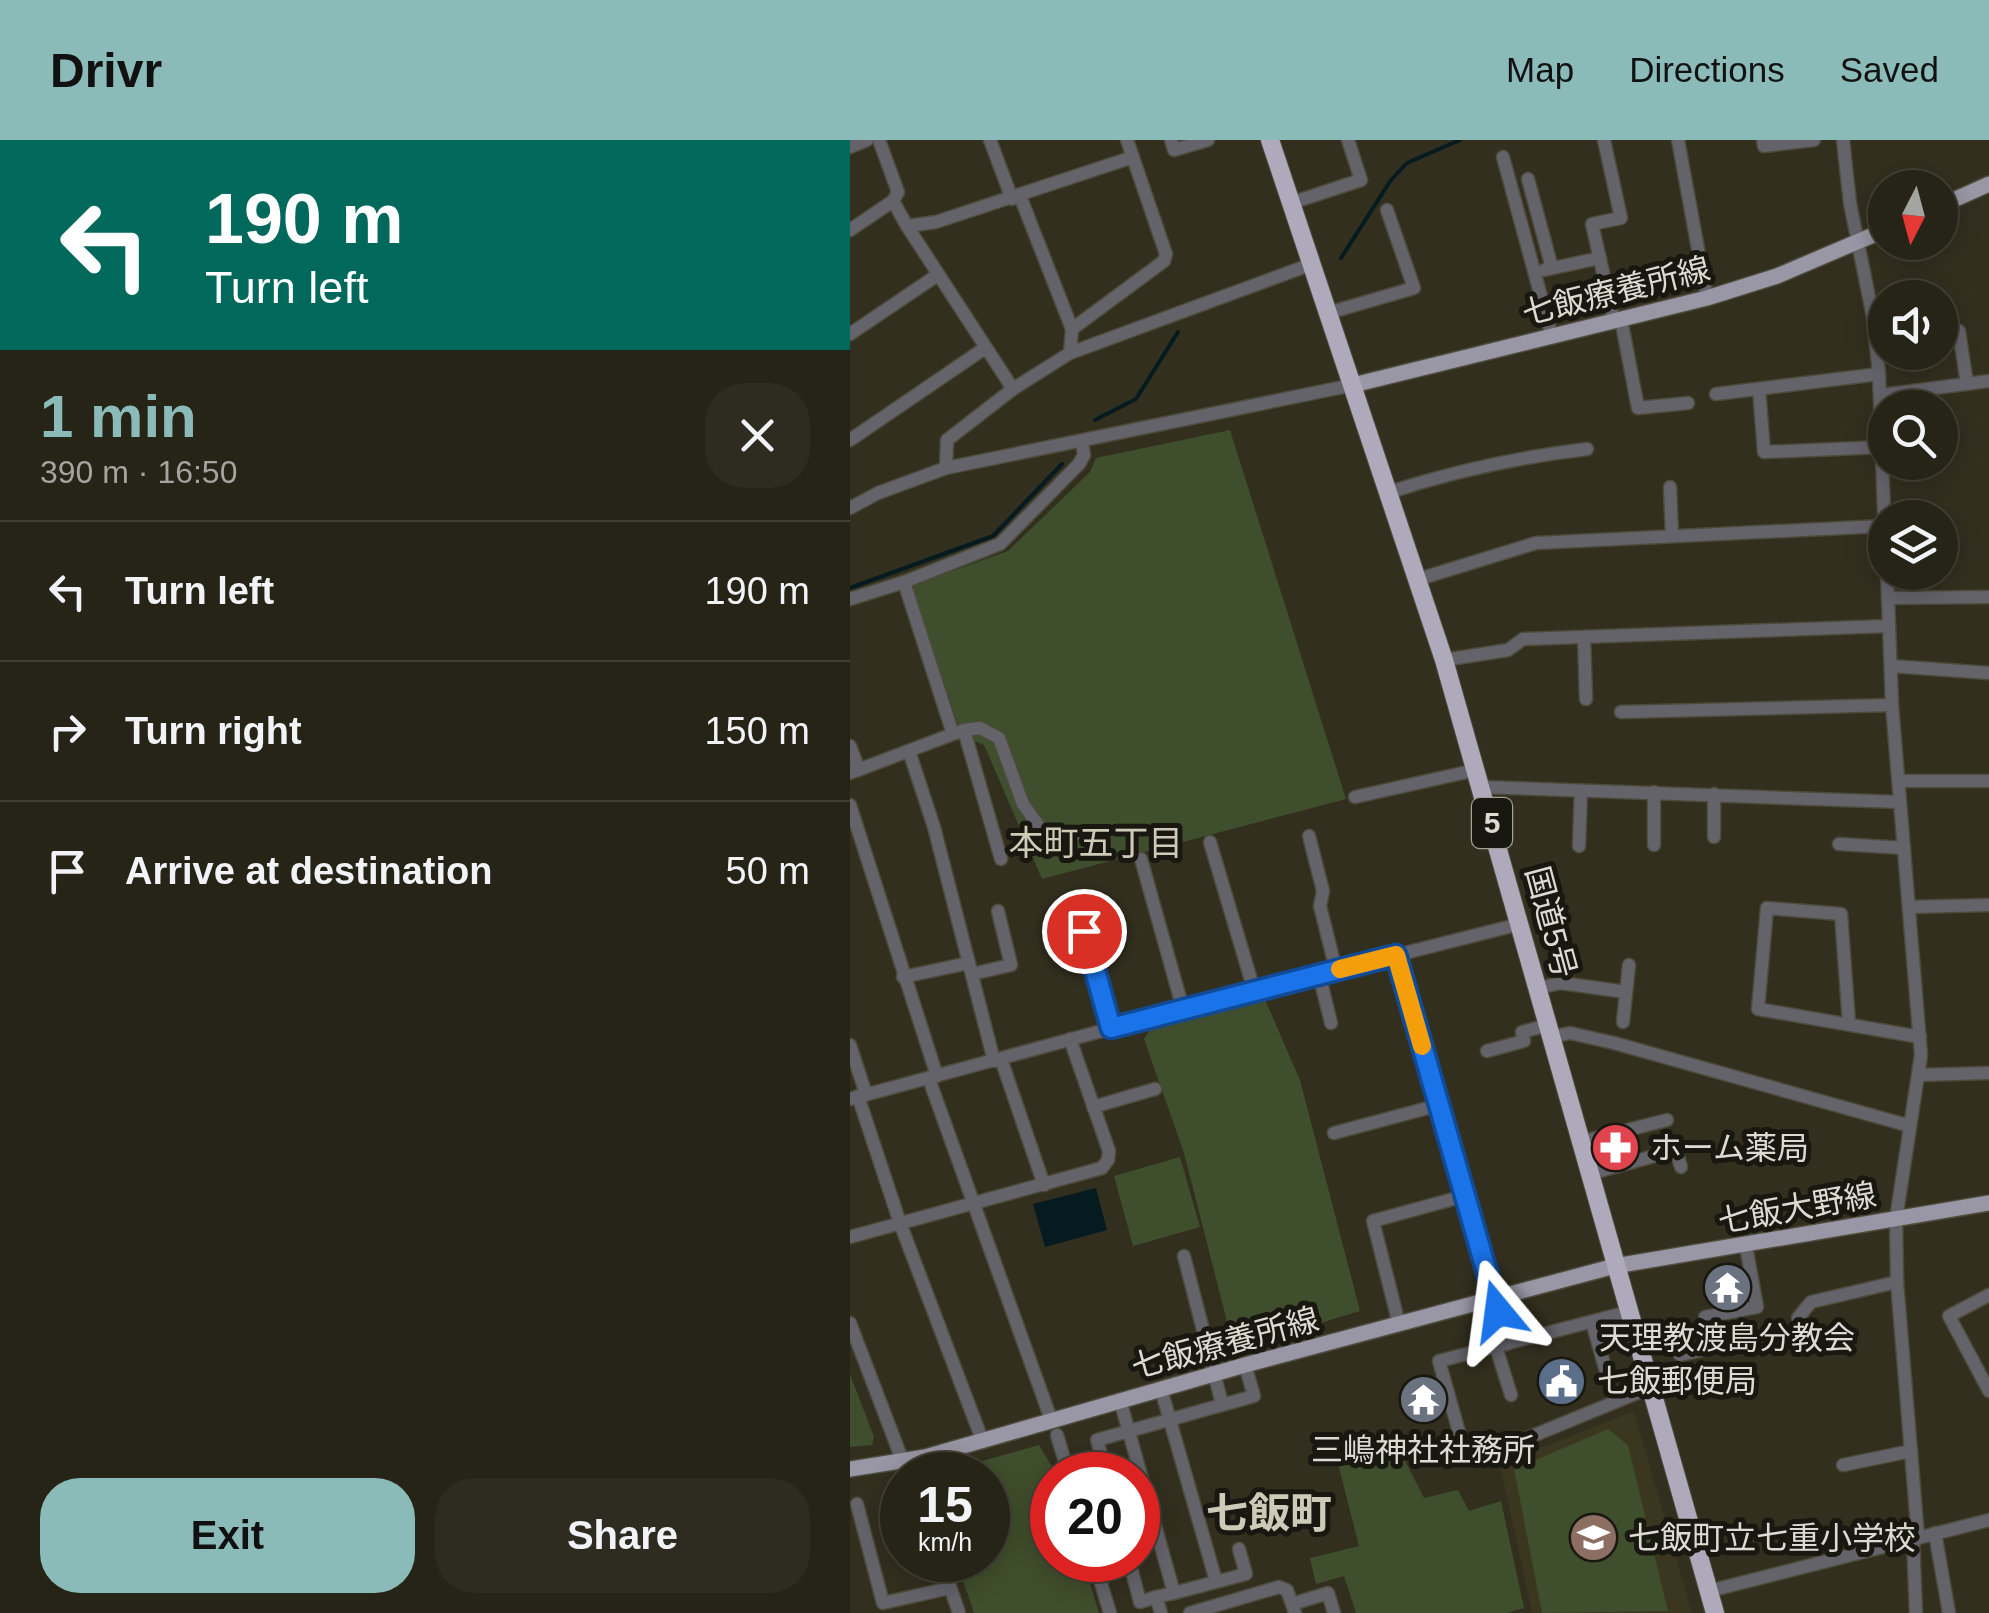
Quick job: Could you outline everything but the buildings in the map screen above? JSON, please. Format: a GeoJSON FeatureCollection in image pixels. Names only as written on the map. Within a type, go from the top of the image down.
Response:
{"type":"FeatureCollection","features":[{"type":"Feature","properties":{"kind":"highway","name":"国道5号"},"geometry":{"type":"LineString","coordinates":[[1270,140],[1444,660],[1711,1612]]}},
{"type":"Feature","properties":{"kind":"main road"},"geometry":{"type":"LineString","coordinates":[[1958,198],[1989,184]]}},
{"type":"Feature","properties":{"kind":"main road","name":"七飯療養所線"},"geometry":{"type":"LineString","coordinates":[[1353,385],[1707,298],[1778,276],[1868,238]]}},
{"type":"Feature","properties":{"kind":"main road","name":"七飯大野線"},"geometry":{"type":"LineString","coordinates":[[1615,1266],[1989,1202]]}},
{"type":"Feature","properties":{"kind":"main road","name":"七飯療養所線"},"geometry":{"type":"LineString","coordinates":[[954,1452],[983,1442],[1055,1428],[1120,1400],[1162,1388],[1615,1266]]}},
{"type":"Feature","properties":{"kind":"main road","name":"七飯療養所線"},"geometry":{"type":"LineString","coordinates":[[850,1469],[880,1469]]}},
{"type":"Feature","properties":{"kind":"street"},"geometry":{"type":"LineString","coordinates":[[850,146],[867,140]]}},
{"type":"Feature","properties":{"kind":"street"},"geometry":{"type":"LineString","coordinates":[[850,230],[893,200],[898,192],[879,140]]}},
{"type":"Feature","properties":{"kind":"street"},"geometry":{"type":"LineString","coordinates":[[990,140],[1072,329],[1070,353]]}},
{"type":"Feature","properties":{"kind":"street"},"geometry":{"type":"LineString","coordinates":[[1072,329],[1164,261],[1166,254],[1127,140]]}},
{"type":"Feature","properties":{"kind":"street"},"geometry":{"type":"LineString","coordinates":[[1171,140],[1174,150],[1208,140]]}},
{"type":"Feature","properties":{"kind":"street"},"geometry":{"type":"LineString","coordinates":[[1291,203],[1361,180],[1348,140]]}},
{"type":"Feature","properties":{"kind":"street"},"geometry":{"type":"LineString","coordinates":[[1604,140],[1621,218],[1592,224],[1638,408],[1688,403]]}},
{"type":"Feature","properties":{"kind":"street"},"geometry":{"type":"LineString","coordinates":[[1678,140],[1707,298]]}},
{"type":"Feature","properties":{"kind":"street"},"geometry":{"type":"LineString","coordinates":[[1763,140],[1764,146],[1814,140]]}},
{"type":"Feature","properties":{"kind":"street"},"geometry":{"type":"LineString","coordinates":[[1843,140],[1881,390]]}},
{"type":"Feature","properties":{"kind":"street"},"geometry":{"type":"LineString","coordinates":[[907,226],[936,222],[1016,198],[1132,156]]}},
{"type":"Feature","properties":{"kind":"street"},"geometry":{"type":"LineString","coordinates":[[1503,158],[1552,336]]}},
{"type":"Feature","properties":{"kind":"street"},"geometry":{"type":"LineString","coordinates":[[1528,180],[1552,268]]}},
{"type":"Feature","properties":{"kind":"street"},"geometry":{"type":"LineString","coordinates":[[893,200],[936,276],[1013,389]]}},
{"type":"Feature","properties":{"kind":"street"},"geometry":{"type":"LineString","coordinates":[[1328,313],[1414,288],[1388,210]]}},
{"type":"Feature","properties":{"kind":"street"},"geometry":{"type":"LineString","coordinates":[[1534,272],[1600,258]]}},
{"type":"Feature","properties":{"kind":"street"},"geometry":{"type":"LineString","coordinates":[[946,468],[947,440],[1013,389],[1070,353],[1312,264]]}},
{"type":"Feature","properties":{"kind":"street"},"geometry":{"type":"LineString","coordinates":[[850,334],[936,276]]}},
{"type":"Feature","properties":{"kind":"street"},"geometry":{"type":"LineString","coordinates":[[1959,332],[1966,384]]}},
{"type":"Feature","properties":{"kind":"street"},"geometry":{"type":"LineString","coordinates":[[850,440],[985,348]]}},
{"type":"Feature","properties":{"kind":"street"},"geometry":{"type":"LineString","coordinates":[[1716,394],[1879,374]]}},
{"type":"Feature","properties":{"kind":"street"},"geometry":{"type":"LineString","coordinates":[[1920,390],[1989,381]]}},
{"type":"Feature","properties":{"kind":"street"},"geometry":{"type":"LineString","coordinates":[[850,508],[878,493],[946,468],[1353,385]]}},
{"type":"Feature","properties":{"kind":"street"},"geometry":{"type":"LineString","coordinates":[[1759,389],[1764,452],[1868,449]]}},
{"type":"Feature","properties":{"kind":"street"},"geometry":{"type":"LineString","coordinates":[[850,599],[1000,544],[1079,464],[1084,455],[1082,442]]}},
{"type":"Feature","properties":{"kind":"street"},"geometry":{"type":"LineString","coordinates":[[1390,492],[1542,454],[1587,449]]}},
{"type":"Feature","properties":{"kind":"street"},"geometry":{"type":"LineString","coordinates":[[1670,487],[1672,534]]}},
{"type":"Feature","properties":{"kind":"street"},"geometry":{"type":"LineString","coordinates":[[1419,579],[1536,543],[1868,527]]}},
{"type":"Feature","properties":{"kind":"street"},"geometry":{"type":"LineString","coordinates":[[904,582],[1001,859]]}},
{"type":"Feature","properties":{"kind":"street"},"geometry":{"type":"LineString","coordinates":[[1888,590],[1892,704],[1920,1036],[1919,1075],[1896,1219],[1916,1538],[1916,1613]]}},
{"type":"Feature","properties":{"kind":"street"},"geometry":{"type":"LineString","coordinates":[[1888,598],[1989,597]]}},
{"type":"Feature","properties":{"kind":"street"},"geometry":{"type":"LineString","coordinates":[[1444,660],[1508,650],[1524,640],[1889,626]]}},
{"type":"Feature","properties":{"kind":"street"},"geometry":{"type":"LineString","coordinates":[[1584,637],[1586,699]]}},
{"type":"Feature","properties":{"kind":"street"},"geometry":{"type":"LineString","coordinates":[[1891,666],[1989,673]]}},
{"type":"Feature","properties":{"kind":"street"},"geometry":{"type":"LineString","coordinates":[[1621,712],[1892,704]]}},
{"type":"Feature","properties":{"kind":"street"},"geometry":{"type":"LineString","coordinates":[[850,746],[854,772],[958,732],[980,728],[998,738],[1024,804],[1048,839],[1080,833]]}},
{"type":"Feature","properties":{"kind":"street"},"geometry":{"type":"LineString","coordinates":[[909,752],[934,827],[997,1060],[1044,1184]]}},
{"type":"Feature","properties":{"kind":"street"},"geometry":{"type":"LineString","coordinates":[[1355,798],[1478,779],[1581,790],[1900,802]]}},
{"type":"Feature","properties":{"kind":"street"},"geometry":{"type":"LineString","coordinates":[[1900,781],[1989,781]]}},
{"type":"Feature","properties":{"kind":"street"},"geometry":{"type":"LineString","coordinates":[[1578,846],[1581,790]]}},
{"type":"Feature","properties":{"kind":"street"},"geometry":{"type":"LineString","coordinates":[[1654,792],[1654,845]]}},
{"type":"Feature","properties":{"kind":"street"},"geometry":{"type":"LineString","coordinates":[[1714,794],[1714,837]]}},
{"type":"Feature","properties":{"kind":"street"},"geometry":{"type":"LineString","coordinates":[[850,805],[973,1206],[1062,1452]]}},
{"type":"Feature","properties":{"kind":"street"},"geometry":{"type":"LineString","coordinates":[[1309,836],[1323,891],[1320,906],[1336,970]]}},
{"type":"Feature","properties":{"kind":"street"},"geometry":{"type":"LineString","coordinates":[[1210,842],[1254,990]]}},
{"type":"Feature","properties":{"kind":"street"},"geometry":{"type":"LineString","coordinates":[[1839,844],[1904,848]]}},
{"type":"Feature","properties":{"kind":"street"},"geometry":{"type":"LineString","coordinates":[[1141,859],[1183,1008]]}},
{"type":"Feature","properties":{"kind":"street"},"geometry":{"type":"LineString","coordinates":[[1076,899],[1111,1028]]}},
{"type":"Feature","properties":{"kind":"street"},"geometry":{"type":"LineString","coordinates":[[1910,908],[1989,905]]}},
{"type":"Feature","properties":{"kind":"street"},"geometry":{"type":"LineString","coordinates":[[1849,1023],[1841,914],[1767,908],[1758,1009],[1920,1036]]}},
{"type":"Feature","properties":{"kind":"street"},"geometry":{"type":"LineString","coordinates":[[903,978],[1011,965],[998,912]]}},
{"type":"Feature","properties":{"kind":"street"},"geometry":{"type":"LineString","coordinates":[[858,1097],[1183,1008],[1520,924]]}},
{"type":"Feature","properties":{"kind":"street"},"geometry":{"type":"LineString","coordinates":[[1396,955],[1494,1299],[1511,1395]]}},
{"type":"Feature","properties":{"kind":"street"},"geometry":{"type":"LineString","coordinates":[[1623,1022],[1629,965]]}},
{"type":"Feature","properties":{"kind":"street"},"geometry":{"type":"LineString","coordinates":[[1319,974],[1331,1024]]}},
{"type":"Feature","properties":{"kind":"street"},"geometry":{"type":"LineString","coordinates":[[1538,988],[1561,983],[1626,992]]}},
{"type":"Feature","properties":{"kind":"street"},"geometry":{"type":"LineString","coordinates":[[1487,1051],[1524,1041],[1522,1032],[1570,1033],[1910,1126]]}},
{"type":"Feature","properties":{"kind":"street"},"geometry":{"type":"LineString","coordinates":[[850,1237],[1102,1168],[1109,1151],[1070,1039]]}},
{"type":"Feature","properties":{"kind":"street"},"geometry":{"type":"LineString","coordinates":[[850,1045],[858,1097],[900,1223],[983,1442]]}},
{"type":"Feature","properties":{"kind":"street"},"geometry":{"type":"LineString","coordinates":[[1919,1075],[1989,1072]]}},
{"type":"Feature","properties":{"kind":"street"},"geometry":{"type":"LineString","coordinates":[[1093,1107],[1155,1089]]}},
{"type":"Feature","properties":{"kind":"street"},"geometry":{"type":"LineString","coordinates":[[1334,1133],[1439,1105]]}},
{"type":"Feature","properties":{"kind":"street"},"geometry":{"type":"LineString","coordinates":[[1580,1142],[1667,1120]]}},
{"type":"Feature","properties":{"kind":"street"},"geometry":{"type":"LineString","coordinates":[[1589,1174],[1676,1150],[1681,1167]]}},
{"type":"Feature","properties":{"kind":"street"},"geometry":{"type":"LineString","coordinates":[[1399,1324],[1373,1221],[1464,1196]]}},
{"type":"Feature","properties":{"kind":"street"},"geometry":{"type":"LineString","coordinates":[[1680,1355],[1712,1348],[1705,1317],[1757,1307],[1746,1246]]}},
{"type":"Feature","properties":{"kind":"street"},"geometry":{"type":"LineString","coordinates":[[1184,1256],[1222,1404]]}},
{"type":"Feature","properties":{"kind":"street"},"geometry":{"type":"LineString","coordinates":[[1798,1318],[1811,1302],[1898,1282]]}},
{"type":"Feature","properties":{"kind":"street"},"geometry":{"type":"LineString","coordinates":[[1989,1295],[1949,1316],[1989,1390]]}},
{"type":"Feature","properties":{"kind":"street"},"geometry":{"type":"LineString","coordinates":[[1459,1432],[1439,1361],[1628,1312]]}},
{"type":"Feature","properties":{"kind":"street"},"geometry":{"type":"LineString","coordinates":[[1592,1322],[1606,1376]]}},
{"type":"Feature","properties":{"kind":"street"},"geometry":{"type":"LineString","coordinates":[[850,1323],[899,1452]]}},
{"type":"Feature","properties":{"kind":"street"},"geometry":{"type":"LineString","coordinates":[[1100,1452],[1097,1440],[1254,1396],[1245,1365]]}},
{"type":"Feature","properties":{"kind":"street"},"geometry":{"type":"LineString","coordinates":[[1162,1388],[1216,1582]]}},
{"type":"Feature","properties":{"kind":"street"},"geometry":{"type":"LineString","coordinates":[[1474,1460],[1637,1393]]}},
{"type":"Feature","properties":{"kind":"street"},"geometry":{"type":"LineString","coordinates":[[1120,1400],[1174,1592]]}},
{"type":"Feature","properties":{"kind":"street"},"geometry":{"type":"LineString","coordinates":[[1843,1465],[1911,1451]]}},
{"type":"Feature","properties":{"kind":"street"},"geometry":{"type":"LineString","coordinates":[[858,1504],[883,1602],[950,1588]]}},
{"type":"Feature","properties":{"kind":"street"},"geometry":{"type":"LineString","coordinates":[[1708,1591],[1989,1520]]}},
{"type":"Feature","properties":{"kind":"street"},"geometry":{"type":"LineString","coordinates":[[1935,1533],[1949,1613]]}},
{"type":"Feature","properties":{"kind":"street"},"geometry":{"type":"LineString","coordinates":[[1135,1582],[1142,1607],[1156,1597],[1246,1574],[1239,1549]]}},
{"type":"Feature","properties":{"kind":"street"},"geometry":{"type":"LineString","coordinates":[[948,1582],[959,1613]]}},
{"type":"Feature","properties":{"kind":"street"},"geometry":{"type":"LineString","coordinates":[[1101,1582],[1110,1613]]}},
{"type":"Feature","properties":{"kind":"street"},"geometry":{"type":"LineString","coordinates":[[1190,1613],[1279,1587],[1287,1590],[1294,1608],[1328,1594],[1334,1613]]}},
{"type":"Feature","properties":{"kind":"street"},"geometry":{"type":"LineString","coordinates":[[1156,1597],[1161,1613]]}},
{"type":"Feature","properties":{"kind":"shaded area","name":"七飯町立七重小学校"},"geometry":{"type":"Polygon","coordinates":[[[1634,1411],[1692,1613],[1529,1613],[1532,1612],[1500,1464],[1634,1411]]]}},
{"type":"Feature","properties":{"kind":"green space"},"geometry":{"type":"Polygon","coordinates":[[[1230,430],[1346,799],[1042,879],[984,745],[962,736],[911,586],[1008,551],[1090,472],[1096,458],[1230,430]]]}},
{"type":"Feature","properties":{"kind":"green space"},"geometry":{"type":"Polygon","coordinates":[[[1263,995],[1300,1080],[1360,1311],[1234,1349],[1184,1153],[1144,1039],[1155,1022],[1263,995]]]}},
{"type":"Feature","properties":{"kind":"green space"},"geometry":{"type":"Polygon","coordinates":[[[1180,1157],[1200,1227],[1133,1246],[1114,1176],[1180,1157]]]}},
{"type":"Feature","properties":{"kind":"green space"},"geometry":{"type":"Polygon","coordinates":[[[850,1374],[874,1437],[872,1445],[850,1447],[850,1374]]]}},
{"type":"Feature","properties":{"kind":"green space","name":"七飯町立七重小学校"},"geometry":{"type":"Polygon","coordinates":[[[1608,1429],[1628,1445],[1668,1611],[1542,1613],[1514,1469],[1608,1429]]]}},
{"type":"Feature","properties":{"kind":"green space"},"geometry":{"type":"Polygon","coordinates":[[[1392,1435],[1424,1498],[1458,1490],[1469,1511],[1501,1501],[1524,1608],[1507,1613],[1356,1613],[1344,1576],[1316,1584],[1310,1558],[1359,1546],[1335,1452],[1392,1435]]]}},
{"type":"Feature","properties":{"kind":"green space"},"geometry":{"type":"Polygon","coordinates":[[[1039,1445],[1043,1452],[1030,1452],[1030,1582],[1090,1582],[1099,1613],[974,1613],[963,1582],[1010,1582],[1010,1453],[1039,1445]]]}},
{"type":"Feature","properties":{"kind":"water"},"geometry":{"type":"Polygon","coordinates":[[[1096,1188],[1107,1230],[1045,1247],[1033,1204],[1096,1188]]]}},
{"type":"Feature","properties":{"kind":"waterway"},"geometry":{"type":"LineString","coordinates":[[1341,258],[1391,180],[1407,163],[1460,140]]}},
{"type":"Feature","properties":{"kind":"waterway"},"geometry":{"type":"LineString","coordinates":[[1095,420],[1136,399],[1178,332]]}},
{"type":"Feature","properties":{"kind":"waterway"},"geometry":{"type":"LineString","coordinates":[[850,588],[993,536],[1062,464]]}},
{"type":"Feature","properties":{"kind":"slow traffic"},"geometry":{"type":"LineString","coordinates":[[1340,969],[1396,955],[1422,1046]]}},
{"type":"Feature","properties":{"kind":"place","name":"ホーム薬局"},"geometry":{"type":"Point","coordinates":[1615,1148]}},
{"type":"Feature","properties":{"kind":"place","name":"天理教渡島分教会"},"geometry":{"type":"Point","coordinates":[1727,1288]}},
{"type":"Feature","properties":{"kind":"place","name":"七飯郵便局"},"geometry":{"type":"Point","coordinates":[1562,1381]}},
{"type":"Feature","properties":{"kind":"place","name":"三嶋神社社務所"},"geometry":{"type":"Point","coordinates":[1423,1400]}},
{"type":"Feature","properties":{"kind":"place","name":"七飯町立七重小学校"},"geometry":{"type":"Point","coordinates":[1593,1538]}},
{"type":"Feature","properties":{"kind":"district","name":"本町五丁目"},"geometry":{"type":"Point","coordinates":[1096,843]}},
{"type":"Feature","properties":{"kind":"district","name":"七飯町"},"geometry":{"type":"Point","coordinates":[1269,1513]}},
{"type":"Feature","properties":{"kind":"route"},"geometry":{"type":"LineString","coordinates":[[1084,931],[1111,1028],[1396,955],[1498,1311]]}}]}
